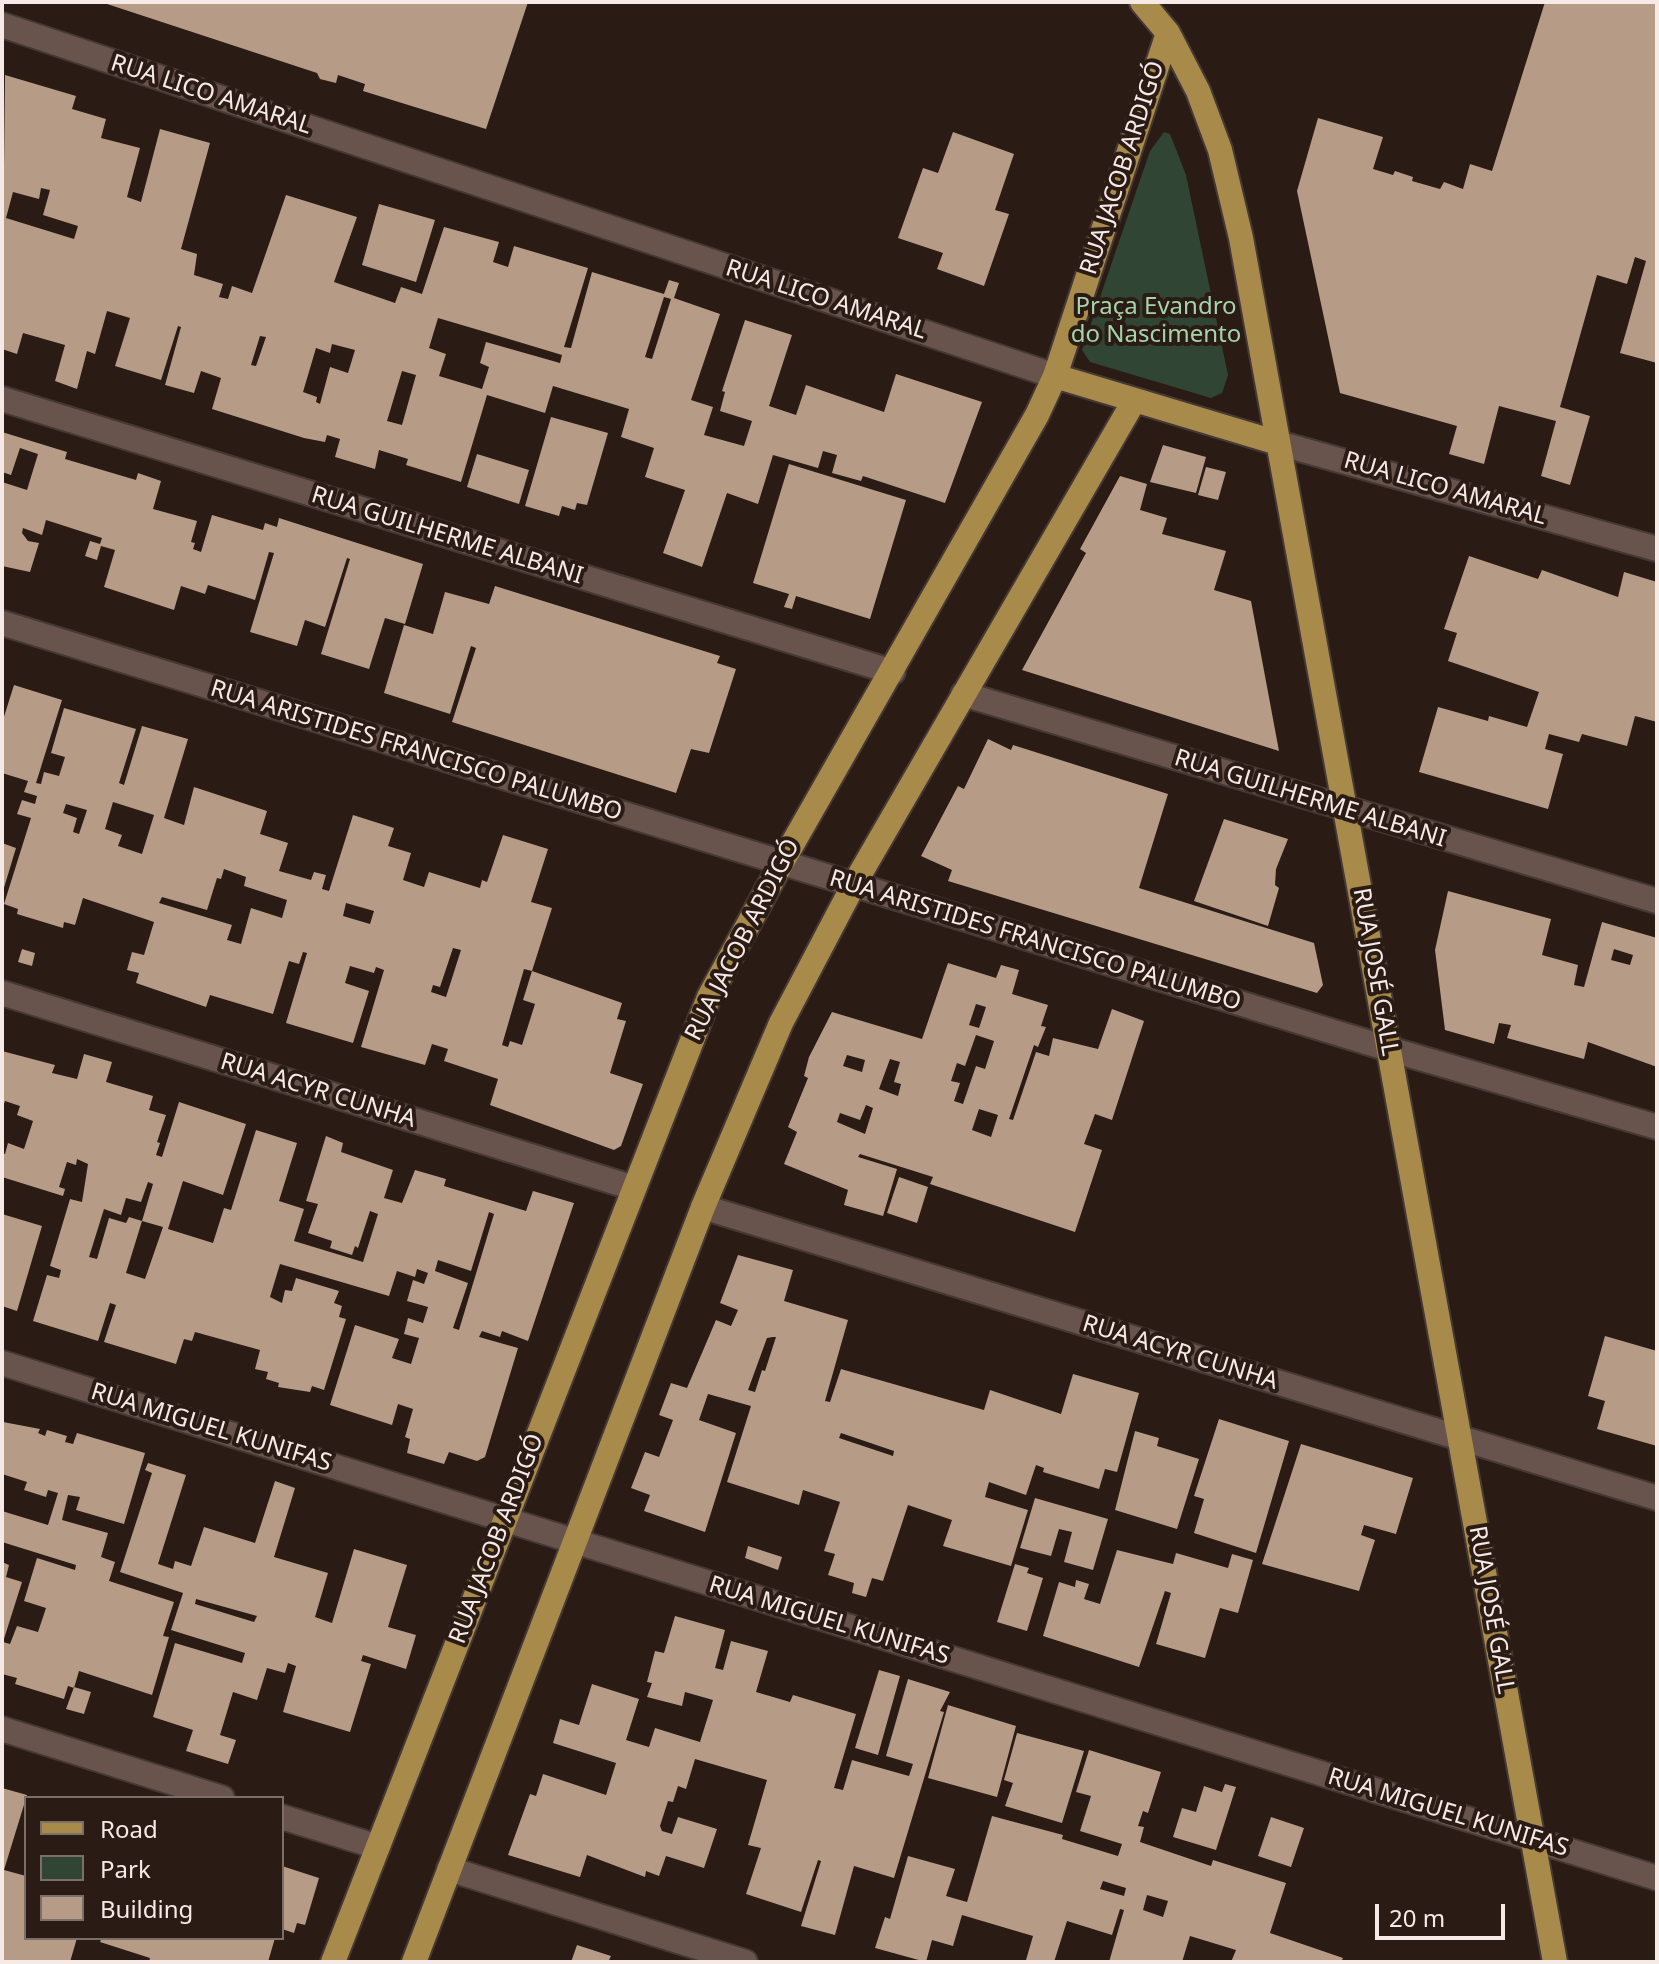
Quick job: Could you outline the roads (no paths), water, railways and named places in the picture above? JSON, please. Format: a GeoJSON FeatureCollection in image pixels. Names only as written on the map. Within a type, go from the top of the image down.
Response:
{"type":"FeatureCollection","features":[{"type":"Feature","properties":{"kind":"main road","name":"RUA JOSÉ GALL"},"geometry":{"type":"LineString","coordinates":[[1142,2],[1168,33],[1198,91],[1220,150],[1241,238],[1555,1962]]}},
{"type":"Feature","properties":{"kind":"main road","name":"RUA JACOB ARDIGÓ"},"geometry":{"type":"LineString","coordinates":[[333,1962],[709,997],[781,864],[1013,462],[1055,376],[1168,33]]}},
{"type":"Feature","properties":{"kind":"main road","name":"RUA LICO AMARAL"},"geometry":{"type":"LineString","coordinates":[[1055,376],[1278,443]]}},
{"type":"Feature","properties":{"kind":"main road"},"geometry":{"type":"LineString","coordinates":[[414,1962],[703,1207],[781,1023],[853,886],[1134,401]]}},
{"type":"Feature","properties":{"kind":"street","name":"RUA LICO AMARAL"},"geometry":{"type":"LineString","coordinates":[[2,25],[1055,376]]}},
{"type":"Feature","properties":{"kind":"street","name":"RUA GUILHERME ALBANI"},"geometry":{"type":"LineString","coordinates":[[2,399],[893,672]]}},
{"type":"Feature","properties":{"kind":"street","name":"RUA LICO AMARAL"},"geometry":{"type":"LineString","coordinates":[[1278,443],[1657,549]]}},
{"type":"Feature","properties":{"kind":"street","name":"RUA ARISTIDES FRANCISCO PALUMBO"},"geometry":{"type":"LineString","coordinates":[[2,623],[853,886],[1657,1127]]}},
{"type":"Feature","properties":{"kind":"street","name":"RUA GUILHERME ALBANI"},"geometry":{"type":"LineString","coordinates":[[963,694],[1346,811],[1657,901]]}},
{"type":"Feature","properties":{"kind":"street","name":"RUA ACYR CUNHA"},"geometry":{"type":"LineString","coordinates":[[2,993],[634,1188]]}},
{"type":"Feature","properties":{"kind":"street","name":"RUA ACYR CUNHA"},"geometry":{"type":"LineString","coordinates":[[703,1207],[1657,1498]]}},
{"type":"Feature","properties":{"kind":"street","name":"RUA MIGUEL KUNIFAS"},"geometry":{"type":"LineString","coordinates":[[2,1363],[1657,1878]]}},
{"type":"Feature","properties":{"kind":"street"},"geometry":{"type":"LineString","coordinates":[[2,1729],[216,1796]]}},
{"type":"Feature","properties":{"kind":"street"},"geometry":{"type":"LineString","coordinates":[[284,1818],[378,1847]]}},
{"type":"Feature","properties":{"kind":"street"},"geometry":{"type":"LineString","coordinates":[[449,1869],[745,1962]]}},
{"type":"Feature","properties":{"kind":"park label","name":"Praça Evandro do Nascimento"},"geometry":{"type":"Point","coordinates":[1156,321]}}]}
